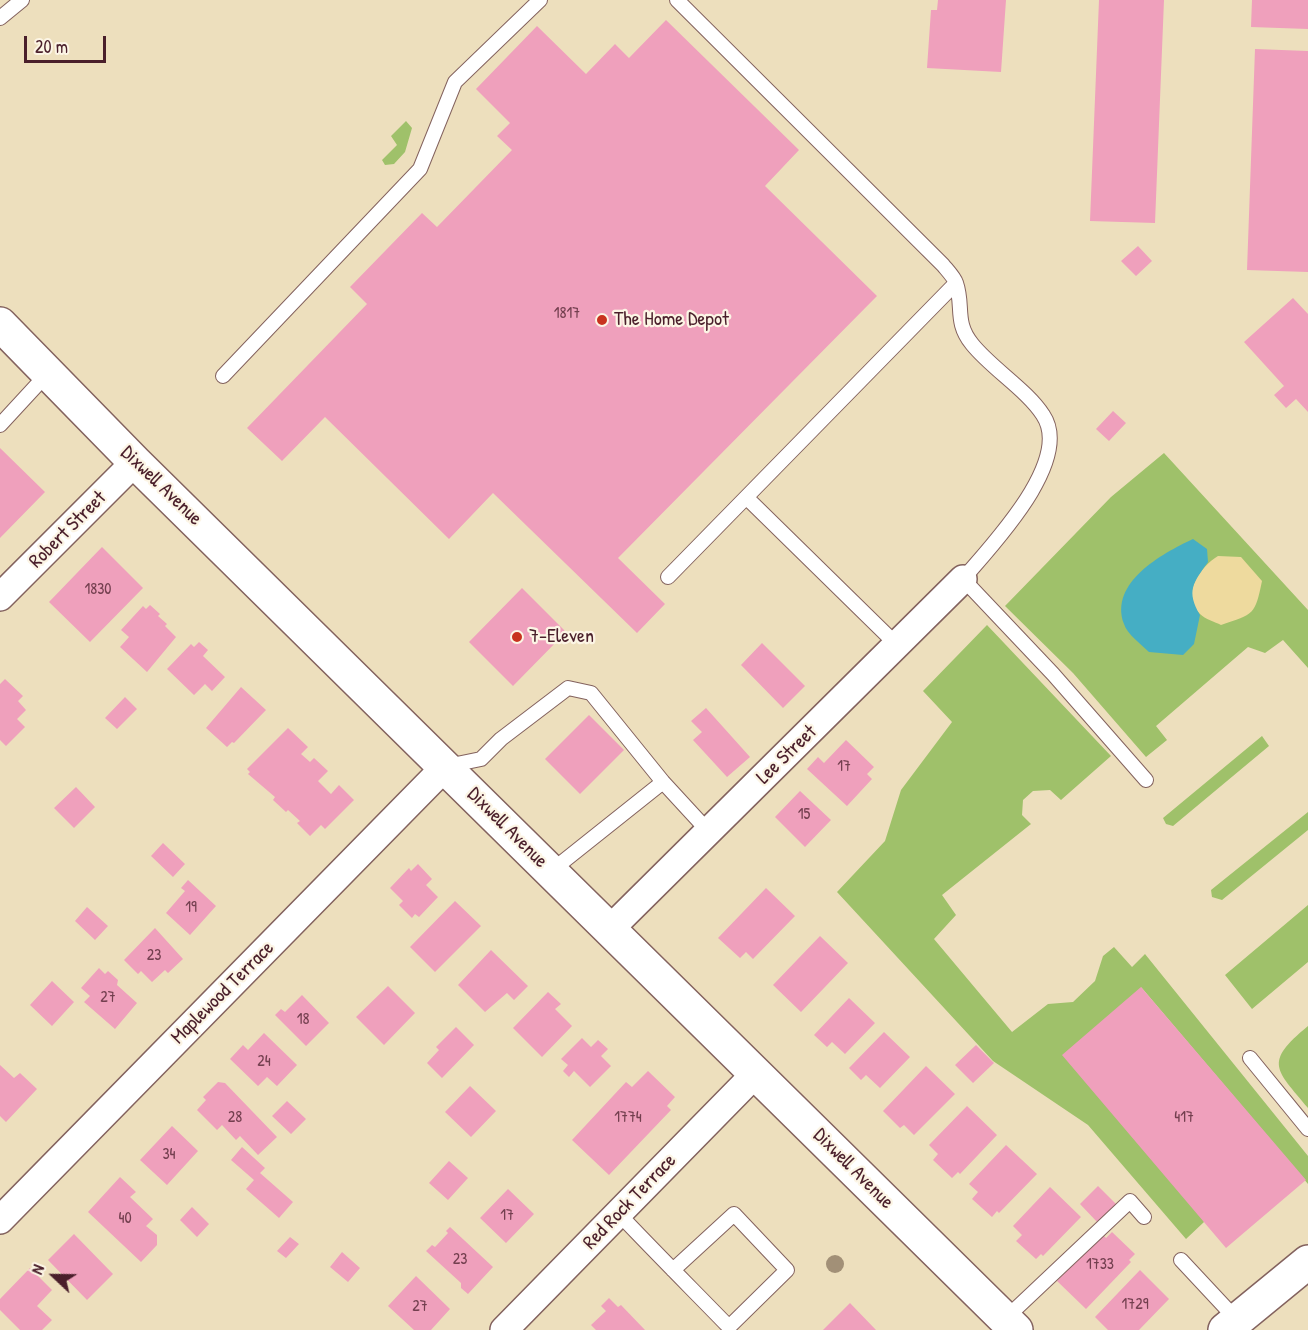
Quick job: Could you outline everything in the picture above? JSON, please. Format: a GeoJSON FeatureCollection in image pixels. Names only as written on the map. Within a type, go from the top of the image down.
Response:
{"type":"FeatureCollection","features":[{"type":"Feature","properties":{"kind":"main road","name":"Dixwell Avenue"},"geometry":{"type":"LineString","coordinates":[[0,324],[135,462],[1011,1325]]}},
{"type":"Feature","properties":{"kind":"main road"},"geometry":{"type":"LineString","coordinates":[[1231,1325],[1308,1262]]}},
{"type":"Feature","properties":{"kind":"street","name":"Robert Street"},"geometry":{"type":"LineString","coordinates":[[0,597],[135,462]]}},
{"type":"Feature","properties":{"kind":"street","name":"Lee Street"},"geometry":{"type":"LineString","coordinates":[[609,930],[898,646],[963,579]]}},
{"type":"Feature","properties":{"kind":"street","name":"Maplewood Terrace"},"geometry":{"type":"LineString","coordinates":[[0,1220],[446,767]]}},
{"type":"Feature","properties":{"kind":"street","name":"Red Rock Terrace"},"geometry":{"type":"LineString","coordinates":[[504,1330],[756,1073]]}},
{"type":"Feature","properties":{"kind":"lane"},"geometry":{"type":"LineString","coordinates":[[0,18],[22,0]]}},
{"type":"Feature","properties":{"kind":"lane"},"geometry":{"type":"LineString","coordinates":[[223,376],[420,169],[455,82],[540,0]]}},
{"type":"Feature","properties":{"kind":"lane"},"geometry":{"type":"LineString","coordinates":[[677,0],[943,265],[956,283],[960,323],[971,343],[1044,416],[1050,437],[1044,468],[1015,518],[963,579],[1053,674],[1146,780]]}},
{"type":"Feature","properties":{"kind":"lane"},"geometry":{"type":"LineString","coordinates":[[668,577],[956,283]]}},
{"type":"Feature","properties":{"kind":"lane"},"geometry":{"type":"LineString","coordinates":[[0,425],[48,373]]}},
{"type":"Feature","properties":{"kind":"lane"},"geometry":{"type":"LineString","coordinates":[[747,498],[898,646]]}},
{"type":"Feature","properties":{"kind":"lane"},"geometry":{"type":"LineString","coordinates":[[446,767],[481,759],[501,739],[568,688],[591,693],[663,782],[709,832]]}},
{"type":"Feature","properties":{"kind":"lane"},"geometry":{"type":"LineString","coordinates":[[550,872],[663,782]]}},
{"type":"Feature","properties":{"kind":"lane"},"geometry":{"type":"LineString","coordinates":[[1250,1058],[1308,1129]]}},
{"type":"Feature","properties":{"kind":"lane"},"geometry":{"type":"LineString","coordinates":[[1011,1325],[1130,1201],[1144,1217]]}},
{"type":"Feature","properties":{"kind":"lane"},"geometry":{"type":"LineString","coordinates":[[619,1214],[673,1270],[729,1327],[787,1270],[734,1214],[673,1270]]}},
{"type":"Feature","properties":{"kind":"lane"},"geometry":{"type":"LineString","coordinates":[[1181,1260],[1231,1325]]}},
{"type":"Feature","properties":{"kind":"green space"},"geometry":{"type":"Polygon","coordinates":[[[406,121],[412,128],[405,152],[394,164],[385,165],[382,160],[397,145],[391,136],[406,121]]]}},
{"type":"Feature","properties":{"kind":"green space"},"geometry":{"type":"Polygon","coordinates":[[[1164,453],[1308,610],[1308,668],[1283,640],[1265,653],[1248,647],[1156,726],[1167,740],[1146,757],[1073,673],[1005,606],[1111,497],[1164,453]]]}},
{"type":"Feature","properties":{"kind":"green space"},"geometry":{"type":"Polygon","coordinates":[[[987,625],[1111,756],[1061,800],[1050,790],[1033,791],[1023,800],[1022,815],[1031,824],[942,895],[956,915],[934,939],[1012,1032],[1048,1004],[1073,1002],[1095,981],[1103,956],[1114,947],[1132,967],[1145,954],[1308,1156],[1308,1184],[1141,987],[1204,1222],[1186,1239],[1088,1125],[993,1061],[837,892],[885,841],[901,790],[952,722],[923,691],[987,625]]]}},
{"type":"Feature","properties":{"kind":"green space"},"geometry":{"type":"Polygon","coordinates":[[[1262,736],[1269,746],[1173,826],[1166,824],[1163,818],[1262,736]]]}},
{"type":"Feature","properties":{"kind":"green space"},"geometry":{"type":"Polygon","coordinates":[[[1308,812],[1308,830],[1222,900],[1212,897],[1211,890],[1308,812]]]}},
{"type":"Feature","properties":{"kind":"green space"},"geometry":{"type":"Polygon","coordinates":[[[1308,905],[1308,962],[1252,1009],[1225,975],[1308,905]]]}},
{"type":"Feature","properties":{"kind":"green space"},"geometry":{"type":"Polygon","coordinates":[[[1308,1026],[1308,1108],[1288,1084],[1279,1066],[1285,1049],[1308,1026]]]}},
{"type":"Feature","properties":{"kind":"sand"},"geometry":{"type":"Polygon","coordinates":[[[1218,556],[1241,557],[1262,581],[1255,607],[1251,612],[1221,625],[1200,614],[1194,607],[1192,598],[1192,590],[1199,574],[1218,556]]]}},
{"type":"Feature","properties":{"kind":"water"},"geometry":{"type":"Polygon","coordinates":[[[1193,539],[1207,549],[1208,562],[1193,587],[1193,600],[1200,615],[1194,644],[1183,655],[1149,652],[1131,635],[1124,624],[1121,609],[1124,596],[1131,583],[1153,562],[1193,539]]]}},
{"type":"Feature","properties":{"kind":"building"},"geometry":{"type":"Polygon","coordinates":[[[938,0],[1006,0],[1001,72],[927,68],[931,10],[937,10],[938,0]]]}},
{"type":"Feature","properties":{"kind":"building"},"geometry":{"type":"Polygon","coordinates":[[[1099,0],[1164,0],[1155,223],[1090,221],[1099,0]]]}},
{"type":"Feature","properties":{"kind":"building"},"geometry":{"type":"Polygon","coordinates":[[[1252,0],[1308,0],[1308,29],[1251,27],[1252,0]]]}},
{"type":"Feature","properties":{"kind":"building","name":"The Home Depot"},"geometry":{"type":"Polygon","coordinates":[[[666,20],[799,150],[765,186],[877,296],[618,558],[665,604],[637,633],[493,493],[449,539],[325,417],[282,461],[247,428],[367,304],[350,287],[422,213],[437,227],[512,150],[497,136],[510,123],[476,89],[537,26],[586,74],[615,44],[629,58],[666,20]]]}},
{"type":"Feature","properties":{"kind":"building"},"geometry":{"type":"Polygon","coordinates":[[[1255,49],[1308,51],[1308,272],[1247,270],[1255,49]]]}},
{"type":"Feature","properties":{"kind":"building"},"geometry":{"type":"Polygon","coordinates":[[[1138,246],[1152,261],[1136,276],[1121,261],[1138,246]]]}},
{"type":"Feature","properties":{"kind":"building"},"geometry":{"type":"Polygon","coordinates":[[[1293,298],[1308,314],[1308,412],[1296,399],[1286,408],[1274,395],[1284,386],[1244,342],[1293,298]]]}},
{"type":"Feature","properties":{"kind":"building"},"geometry":{"type":"Polygon","coordinates":[[[1113,411],[1126,423],[1109,441],[1096,429],[1113,411]]]}},
{"type":"Feature","properties":{"kind":"building"},"geometry":{"type":"Polygon","coordinates":[[[0,448],[45,492],[0,538],[0,448]]]}},
{"type":"Feature","properties":{"kind":"building"},"geometry":{"type":"Polygon","coordinates":[[[102,547],[143,588],[90,642],[49,602],[102,547]]]}},
{"type":"Feature","properties":{"kind":"building","name":"7-Eleven"},"geometry":{"type":"Polygon","coordinates":[[[522,588],[566,632],[513,686],[469,642],[522,588]]]}},
{"type":"Feature","properties":{"kind":"building"},"geometry":{"type":"Polygon","coordinates":[[[150,605],[160,614],[158,616],[176,637],[147,672],[120,647],[129,637],[121,630],[143,606],[146,609],[150,605]]]}},
{"type":"Feature","properties":{"kind":"building"},"geometry":{"type":"Polygon","coordinates":[[[199,642],[208,650],[203,656],[225,677],[212,691],[205,684],[194,695],[167,669],[191,644],[194,647],[199,642]]]}},
{"type":"Feature","properties":{"kind":"building"},"geometry":{"type":"Polygon","coordinates":[[[762,643],[805,686],[783,708],[741,665],[762,643]]]}},
{"type":"Feature","properties":{"kind":"building"},"geometry":{"type":"Polygon","coordinates":[[[5,679],[23,696],[18,701],[26,710],[17,719],[25,727],[6,746],[0,740],[0,684],[5,679]]]}},
{"type":"Feature","properties":{"kind":"building"},"geometry":{"type":"Polygon","coordinates":[[[241,687],[266,710],[234,743],[232,742],[227,747],[206,728],[241,687]]]}},
{"type":"Feature","properties":{"kind":"building"},"geometry":{"type":"Polygon","coordinates":[[[125,697],[137,709],[117,729],[105,718],[125,697]]]}},
{"type":"Feature","properties":{"kind":"building"},"geometry":{"type":"Polygon","coordinates":[[[706,708],[750,757],[727,777],[693,740],[702,732],[691,721],[706,708]]]}},
{"type":"Feature","properties":{"kind":"building"},"geometry":{"type":"Polygon","coordinates":[[[589,715],[624,750],[580,794],[545,759],[589,715]]]}},
{"type":"Feature","properties":{"kind":"building"},"geometry":{"type":"Polygon","coordinates":[[[288,728],[308,747],[301,754],[310,762],[314,758],[328,771],[318,781],[331,794],[339,785],[354,800],[325,829],[321,825],[310,836],[297,823],[300,821],[288,810],[286,812],[273,800],[275,797],[248,774],[250,772],[247,769],[288,728]]]}},
{"type":"Feature","properties":{"kind":"building"},"geometry":{"type":"Polygon","coordinates":[[[846,740],[874,767],[867,774],[872,779],[847,806],[807,769],[818,757],[824,763],[846,740]]]}},
{"type":"Feature","properties":{"kind":"building"},"geometry":{"type":"Polygon","coordinates":[[[76,787],[95,807],[74,828],[54,808],[76,787]]]}},
{"type":"Feature","properties":{"kind":"building"},"geometry":{"type":"Polygon","coordinates":[[[800,791],[831,820],[805,847],[775,817],[800,791]]]}},
{"type":"Feature","properties":{"kind":"building"},"geometry":{"type":"Polygon","coordinates":[[[163,843],[185,864],[173,877],[151,856],[163,843]]]}},
{"type":"Feature","properties":{"kind":"building"},"geometry":{"type":"Polygon","coordinates":[[[418,864],[432,879],[426,885],[438,897],[419,917],[415,914],[412,918],[399,905],[403,901],[390,888],[409,868],[411,871],[418,864]]]}},
{"type":"Feature","properties":{"kind":"building"},"geometry":{"type":"Polygon","coordinates":[[[188,880],[216,906],[190,935],[166,913],[185,891],[181,888],[188,880]]]}},
{"type":"Feature","properties":{"kind":"building"},"geometry":{"type":"Polygon","coordinates":[[[766,888],[795,916],[753,959],[746,952],[740,958],[718,938],[766,888]]]}},
{"type":"Feature","properties":{"kind":"building"},"geometry":{"type":"Polygon","coordinates":[[[455,901],[481,926],[435,972],[410,947],[455,901]]]}},
{"type":"Feature","properties":{"kind":"building"},"geometry":{"type":"Polygon","coordinates":[[[87,907],[108,926],[95,940],[75,921],[87,907]]]}},
{"type":"Feature","properties":{"kind":"building"},"geometry":{"type":"Polygon","coordinates":[[[155,928],[183,959],[168,973],[165,970],[152,982],[141,971],[138,974],[124,960],[155,928]]]}},
{"type":"Feature","properties":{"kind":"building"},"geometry":{"type":"Polygon","coordinates":[[[820,936],[848,963],[801,1012],[773,985],[820,936]]]}},
{"type":"Feature","properties":{"kind":"building"},"geometry":{"type":"Polygon","coordinates":[[[491,950],[528,986],[514,1000],[507,993],[485,1012],[458,985],[491,950]]]}},
{"type":"Feature","properties":{"kind":"building"},"geometry":{"type":"Polygon","coordinates":[[[99,968],[105,974],[108,971],[118,980],[117,985],[137,1003],[115,1029],[84,1002],[90,996],[81,988],[99,968]]]}},
{"type":"Feature","properties":{"kind":"building"},"geometry":{"type":"Polygon","coordinates":[[[52,981],[74,1002],[52,1026],[30,1005],[52,981]]]}},
{"type":"Feature","properties":{"kind":"building"},"geometry":{"type":"Polygon","coordinates":[[[388,986],[415,1013],[384,1045],[356,1017],[388,986]]]}},
{"type":"Feature","properties":{"kind":"building"},"geometry":{"type":"Polygon","coordinates":[[[1141,987],[1306,1180],[1226,1248],[1062,1055],[1141,987]]]}},
{"type":"Feature","properties":{"kind":"building"},"geometry":{"type":"Polygon","coordinates":[[[548,992],[561,1004],[555,1009],[572,1026],[542,1057],[513,1028],[548,992]]]}},
{"type":"Feature","properties":{"kind":"building"},"geometry":{"type":"Polygon","coordinates":[[[302,995],[329,1023],[306,1046],[275,1015],[281,1009],[285,1012],[302,995]]]}},
{"type":"Feature","properties":{"kind":"building"},"geometry":{"type":"Polygon","coordinates":[[[849,998],[875,1023],[845,1054],[832,1042],[827,1047],[814,1035],[849,998]]]}},
{"type":"Feature","properties":{"kind":"building"},"geometry":{"type":"Polygon","coordinates":[[[456,1027],[474,1045],[442,1078],[427,1063],[439,1050],[436,1047],[456,1027]]]}},
{"type":"Feature","properties":{"kind":"building"},"geometry":{"type":"Polygon","coordinates":[[[884,1032],[910,1057],[880,1088],[866,1075],[861,1080],[849,1068],[884,1032]]]}},
{"type":"Feature","properties":{"kind":"building"},"geometry":{"type":"Polygon","coordinates":[[[264,1033],[297,1065],[277,1086],[267,1077],[258,1086],[230,1059],[243,1045],[248,1050],[264,1033]]]}},
{"type":"Feature","properties":{"kind":"building"},"geometry":{"type":"Polygon","coordinates":[[[582,1038],[591,1047],[598,1040],[608,1049],[601,1056],[611,1066],[590,1087],[574,1071],[569,1077],[563,1071],[568,1065],[561,1059],[582,1038]]]}},
{"type":"Feature","properties":{"kind":"building"},"geometry":{"type":"Polygon","coordinates":[[[976,1045],[994,1063],[973,1083],[955,1065],[976,1045]]]}},
{"type":"Feature","properties":{"kind":"building"},"geometry":{"type":"Polygon","coordinates":[[[0,1065],[14,1078],[20,1073],[37,1089],[6,1122],[0,1116],[0,1065]]]}},
{"type":"Feature","properties":{"kind":"building"},"geometry":{"type":"Polygon","coordinates":[[[926,1066],[955,1094],[914,1135],[904,1125],[900,1128],[883,1111],[926,1066]]]}},
{"type":"Feature","properties":{"kind":"building"},"geometry":{"type":"Polygon","coordinates":[[[648,1071],[675,1097],[667,1106],[671,1110],[609,1175],[572,1140],[626,1082],[632,1087],[648,1071]]]}},
{"type":"Feature","properties":{"kind":"building"},"geometry":{"type":"Polygon","coordinates":[[[218,1082],[225,1083],[277,1137],[258,1155],[240,1136],[236,1140],[222,1125],[217,1130],[197,1110],[206,1100],[203,1097],[218,1082]]]}},
{"type":"Feature","properties":{"kind":"building"},"geometry":{"type":"Polygon","coordinates":[[[470,1086],[496,1111],[471,1137],[445,1112],[470,1086]]]}},
{"type":"Feature","properties":{"kind":"building"},"geometry":{"type":"Polygon","coordinates":[[[287,1101],[306,1119],[291,1134],[272,1116],[287,1101]]]}},
{"type":"Feature","properties":{"kind":"building"},"geometry":{"type":"Polygon","coordinates":[[[967,1106],[997,1135],[960,1174],[958,1172],[952,1178],[933,1160],[938,1154],[929,1145],[967,1106]]]}},
{"type":"Feature","properties":{"kind":"building"},"geometry":{"type":"Polygon","coordinates":[[[172,1126],[198,1151],[167,1185],[140,1160],[172,1126]]]}},
{"type":"Feature","properties":{"kind":"building"},"geometry":{"type":"Polygon","coordinates":[[[1006,1145],[1037,1174],[999,1213],[997,1211],[992,1217],[972,1199],[978,1192],[969,1184],[1006,1145]]]}},
{"type":"Feature","properties":{"kind":"building"},"geometry":{"type":"Polygon","coordinates":[[[242,1147],[265,1168],[260,1173],[293,1202],[279,1218],[246,1189],[254,1180],[231,1160],[242,1147]]]}},
{"type":"Feature","properties":{"kind":"building"},"geometry":{"type":"Polygon","coordinates":[[[449,1161],[468,1178],[448,1200],[429,1183],[449,1161]]]}},
{"type":"Feature","properties":{"kind":"building"},"geometry":{"type":"Polygon","coordinates":[[[120,1177],[136,1192],[130,1197],[153,1219],[146,1226],[157,1235],[157,1245],[141,1262],[88,1212],[120,1177]]]}},
{"type":"Feature","properties":{"kind":"building"},"geometry":{"type":"Polygon","coordinates":[[[1098,1186],[1117,1205],[1098,1223],[1080,1204],[1098,1186]]]}},
{"type":"Feature","properties":{"kind":"building"},"geometry":{"type":"Polygon","coordinates":[[[1050,1187],[1081,1217],[1043,1256],[1041,1254],[1036,1259],[1016,1241],[1022,1235],[1013,1226],[1050,1187]]]}},
{"type":"Feature","properties":{"kind":"building"},"geometry":{"type":"Polygon","coordinates":[[[508,1189],[534,1214],[506,1243],[480,1218],[508,1189]]]}},
{"type":"Feature","properties":{"kind":"building"},"geometry":{"type":"Polygon","coordinates":[[[192,1207],[209,1224],[197,1237],[180,1220],[192,1207]]]}},
{"type":"Feature","properties":{"kind":"building"},"geometry":{"type":"Polygon","coordinates":[[[450,1227],[493,1267],[468,1294],[461,1288],[461,1283],[426,1251],[432,1245],[435,1247],[448,1233],[446,1231],[450,1227]]]}},
{"type":"Feature","properties":{"kind":"building"},"geometry":{"type":"Polygon","coordinates":[[[1112,1232],[1135,1254],[1129,1260],[1131,1262],[1086,1309],[1057,1281],[1102,1234],[1106,1238],[1112,1232]]]}},
{"type":"Feature","properties":{"kind":"building"},"geometry":{"type":"Polygon","coordinates":[[[74,1234],[113,1274],[87,1300],[48,1260],[74,1234]]]}},
{"type":"Feature","properties":{"kind":"building"},"geometry":{"type":"Polygon","coordinates":[[[290,1237],[299,1244],[286,1258],[277,1251],[290,1237]]]}},
{"type":"Feature","properties":{"kind":"building"},"geometry":{"type":"Polygon","coordinates":[[[342,1252],[360,1268],[348,1282],[330,1267],[342,1252]]]}},
{"type":"Feature","properties":{"kind":"building"},"geometry":{"type":"Polygon","coordinates":[[[30,1268],[52,1290],[37,1306],[52,1320],[42,1330],[20,1330],[0,1310],[0,1299],[30,1268]]]}},
{"type":"Feature","properties":{"kind":"building"},"geometry":{"type":"Polygon","coordinates":[[[1140,1270],[1169,1299],[1139,1330],[1108,1330],[1095,1317],[1140,1270]]]}},
{"type":"Feature","properties":{"kind":"building"},"geometry":{"type":"Polygon","coordinates":[[[416,1276],[450,1309],[431,1330],[414,1330],[388,1306],[416,1276]]]}},
{"type":"Feature","properties":{"kind":"building"},"geometry":{"type":"Polygon","coordinates":[[[609,1298],[618,1307],[621,1305],[645,1330],[596,1330],[591,1325],[606,1311],[601,1306],[609,1298]]]}},
{"type":"Feature","properties":{"kind":"building"},"geometry":{"type":"Polygon","coordinates":[[[850,1303],[876,1330],[823,1330],[850,1303]]]}},
{"type":"Feature","properties":{"kind":"place","name":"The Home Depot"},"geometry":{"type":"Point","coordinates":[602,320]}},
{"type":"Feature","properties":{"kind":"place","name":"7-Eleven"},"geometry":{"type":"Point","coordinates":[517,637]}}]}
